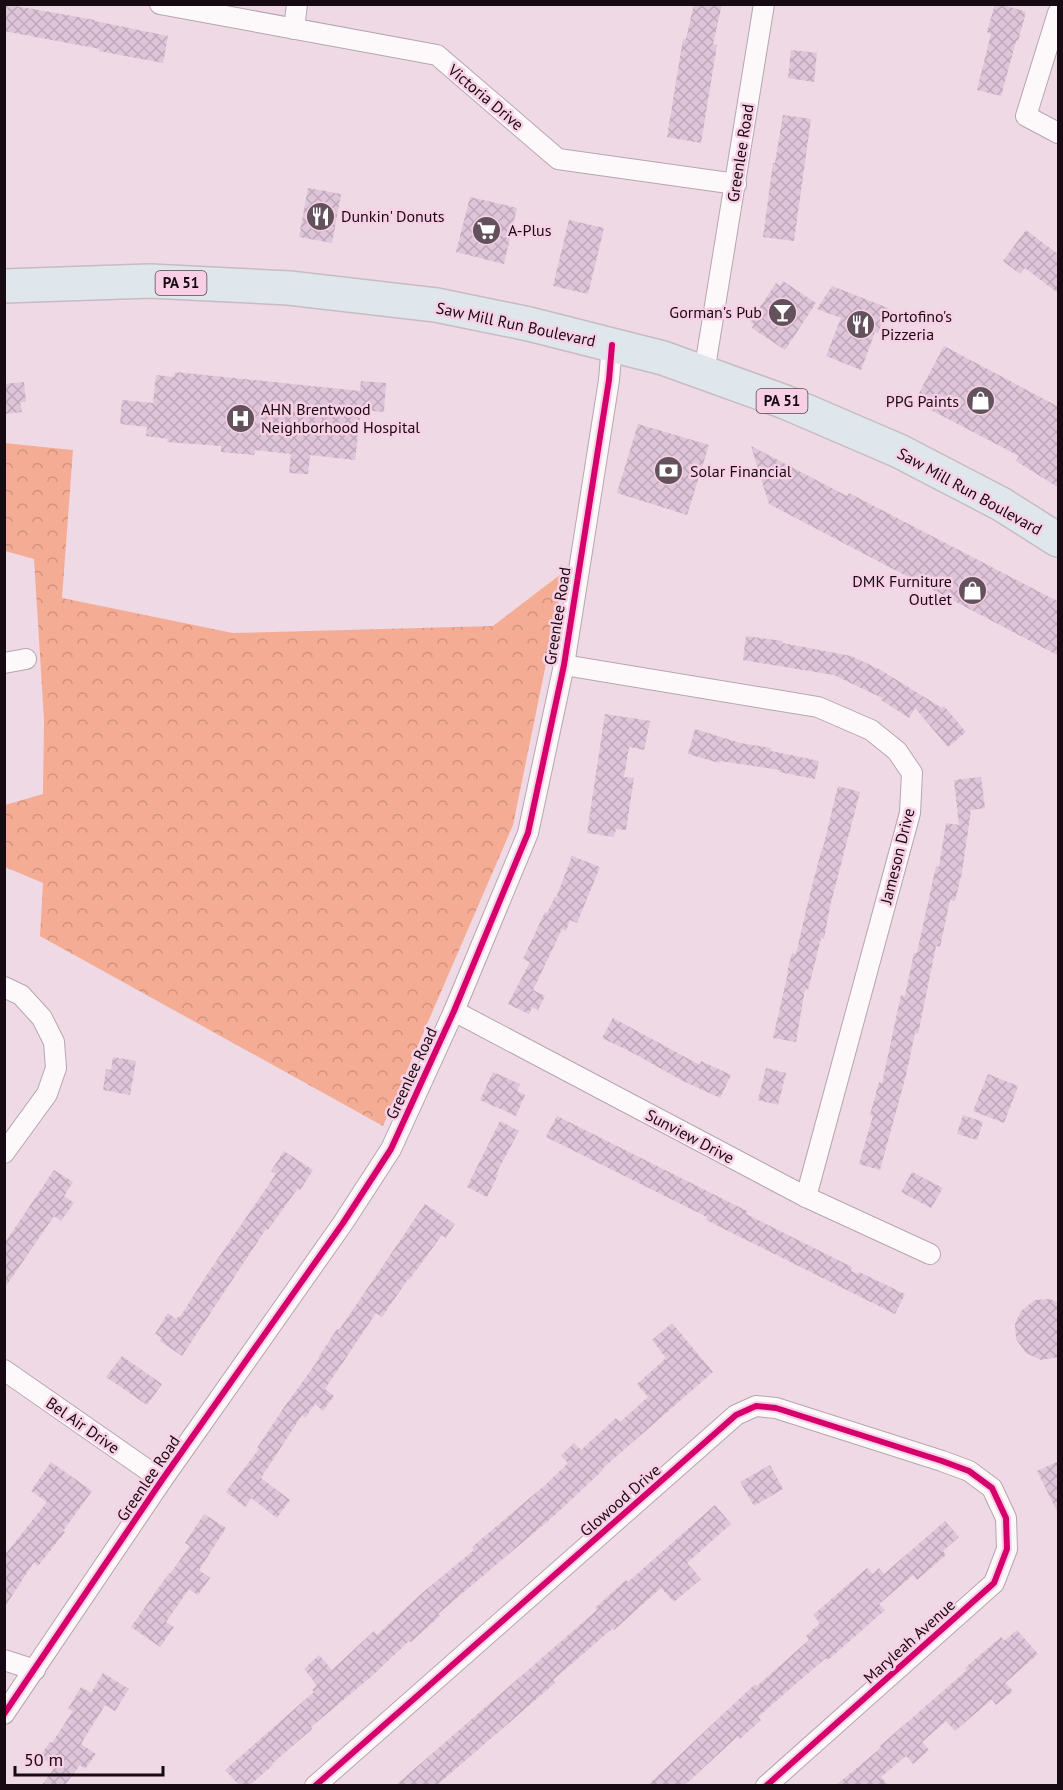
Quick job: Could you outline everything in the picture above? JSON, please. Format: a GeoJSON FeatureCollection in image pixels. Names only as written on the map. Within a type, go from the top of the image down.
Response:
{"type":"FeatureCollection","features":[{"type":"Feature","properties":{"kind":"highway","name":"Saw Mill Run Boulevard"},"geometry":{"type":"LineString","coordinates":[[4,286],[150,282],[289,288],[436,306],[529,324],[663,358],[785,402],[899,451],[1001,504],[1059,540]]}},
{"type":"Feature","properties":{"kind":"street","name":"Victoria Drive"},"geometry":{"type":"LineString","coordinates":[[160,4],[437,56],[558,159],[736,184]]}},
{"type":"Feature","properties":{"kind":"street"},"geometry":{"type":"LineString","coordinates":[[294,29],[297,4]]}},
{"type":"Feature","properties":{"kind":"street","name":"Greenlee Road"},"geometry":{"type":"LineString","coordinates":[[704,373],[764,4]]}},
{"type":"Feature","properties":{"kind":"street"},"geometry":{"type":"LineString","coordinates":[[1059,13],[1026,116],[1059,134]]}},
{"type":"Feature","properties":{"kind":"street","name":"Greenlee Road"},"geometry":{"type":"LineString","coordinates":[[4,1714],[162,1480],[336,1233],[391,1149],[454,1011],[528,833],[564,665],[607,392],[612,345]]}},
{"type":"Feature","properties":{"kind":"street"},"geometry":{"type":"LineString","coordinates":[[4,663],[26,659]]}},
{"type":"Feature","properties":{"kind":"street","name":"Jameson Drive"},"geometry":{"type":"LineString","coordinates":[[564,665],[818,707],[871,730],[897,751],[912,773],[910,813],[806,1197]]}},
{"type":"Feature","properties":{"kind":"street"},"geometry":{"type":"LineString","coordinates":[[4,987],[21,995],[42,1018],[54,1042],[56,1068],[47,1094],[4,1153]]}},
{"type":"Feature","properties":{"kind":"street","name":"Sunview Drive"},"geometry":{"type":"LineString","coordinates":[[454,1011],[806,1197],[930,1254]]}},
{"type":"Feature","properties":{"kind":"street","name":"Bel Air Drive"},"geometry":{"type":"LineString","coordinates":[[4,1370],[162,1480]]}},
{"type":"Feature","properties":{"kind":"street","name":"Glowood Drive"},"geometry":{"type":"LineString","coordinates":[[315,1785],[736,1416],[756,1406],[776,1408],[942,1461],[969,1471],[992,1488]]}},
{"type":"Feature","properties":{"kind":"street","name":"Maryleah Avenue"},"geometry":{"type":"LineString","coordinates":[[766,1785],[994,1583],[1007,1549],[1006,1518],[992,1488]]}},
{"type":"Feature","properties":{"kind":"street"},"geometry":{"type":"LineString","coordinates":[[4,1660],[35,1670]]}},
{"type":"Feature","properties":{"kind":"green space"},"geometry":{"type":"Polygon","coordinates":[[[4,443],[73,450],[62,598],[233,633],[493,626],[565,571],[513,825],[383,1126],[40,936],[43,883],[5,867],[5,805],[43,794],[44,720],[34,559],[5,551],[4,443]]]}},
{"type":"Feature","properties":{"kind":"building"},"geometry":{"type":"Polygon","coordinates":[[[4,4],[168,36],[163,63],[4,31],[4,4]]]}},
{"type":"Feature","properties":{"kind":"building"},"geometry":{"type":"Polygon","coordinates":[[[694,4],[722,4],[713,44],[717,45],[701,143],[667,137],[683,39],[686,39],[694,4]]]}},
{"type":"Feature","properties":{"kind":"building"},"geometry":{"type":"Polygon","coordinates":[[[995,4],[1026,12],[1001,96],[977,90],[991,34],[987,32],[995,4]]]}},
{"type":"Feature","properties":{"kind":"building"},"geometry":{"type":"Polygon","coordinates":[[[791,50],[817,53],[814,82],[788,78],[791,50]]]}},
{"type":"Feature","properties":{"kind":"building"},"geometry":{"type":"Polygon","coordinates":[[[783,115],[811,119],[794,241],[763,237],[773,163],[775,163],[783,115]]]}},
{"type":"Feature","properties":{"kind":"building","name":"Dunkin' Donuts"},"geometry":{"type":"Polygon","coordinates":[[[308,188],[341,194],[332,243],[299,237],[308,188]]]}},
{"type":"Feature","properties":{"kind":"building","name":"A-Plus"},"geometry":{"type":"Polygon","coordinates":[[[470,197],[517,208],[504,264],[456,252],[470,197]]]}},
{"type":"Feature","properties":{"kind":"building"},"geometry":{"type":"Polygon","coordinates":[[[569,220],[604,228],[588,294],[553,286],[569,220]]]}},
{"type":"Feature","properties":{"kind":"building"},"geometry":{"type":"Polygon","coordinates":[[[1026,230],[1059,255],[1059,294],[1025,268],[1020,274],[1003,261],[1026,230]]]}},
{"type":"Feature","properties":{"kind":"building","name":"Gorman's Pub"},"geometry":{"type":"Polygon","coordinates":[[[783,281],[816,303],[785,350],[752,328],[754,324],[750,322],[776,283],[780,286],[783,281]]]}},
{"type":"Feature","properties":{"kind":"building","name":"Portofino's Pizzeria"},"geometry":{"type":"Polygon","coordinates":[[[832,286],[888,308],[878,333],[875,332],[861,370],[826,356],[841,318],[817,309],[832,286]]]}},
{"type":"Feature","properties":{"kind":"building","name":"PPG Paints"},"geometry":{"type":"Polygon","coordinates":[[[944,346],[1059,407],[1059,488],[1016,461],[1019,456],[931,410],[933,406],[917,397],[944,346]]]}},
{"type":"Feature","properties":{"kind":"building","name":"AHN Brentwood Neighborhood Hospital"},"geometry":{"type":"Polygon","coordinates":[[[175,372],[360,391],[361,381],[386,383],[384,412],[361,410],[355,460],[310,455],[308,474],[289,473],[291,454],[255,450],[254,455],[221,452],[221,446],[167,442],[168,439],[146,436],[147,427],[120,424],[122,400],[153,403],[156,375],[174,377],[175,372]]]}},
{"type":"Feature","properties":{"kind":"building"},"geometry":{"type":"Polygon","coordinates":[[[24,382],[26,402],[20,402],[22,412],[4,414],[4,384],[24,382]]]}},
{"type":"Feature","properties":{"kind":"building"},"geometry":{"type":"Polygon","coordinates":[[[638,424],[709,445],[687,515],[617,493],[638,424]]]}},
{"type":"Feature","properties":{"kind":"building"},"geometry":{"type":"Polygon","coordinates":[[[751,446],[847,496],[849,493],[1059,602],[1059,656],[769,504],[751,446]]]}},
{"type":"Feature","properties":{"kind":"building"},"geometry":{"type":"Polygon","coordinates":[[[746,636],[783,641],[782,643],[851,656],[879,669],[942,708],[944,706],[966,732],[948,747],[915,708],[909,718],[881,700],[882,698],[834,675],[743,660],[746,636]]]}},
{"type":"Feature","properties":{"kind":"building"},"geometry":{"type":"Polygon","coordinates":[[[605,714],[650,721],[644,750],[629,747],[624,777],[634,778],[626,830],[616,829],[614,837],[587,833],[605,714]]]}},
{"type":"Feature","properties":{"kind":"building"},"geometry":{"type":"Polygon","coordinates":[[[695,729],[740,743],[771,748],[771,751],[819,761],[815,779],[779,772],[780,770],[720,761],[719,763],[688,754],[695,729]]]}},
{"type":"Feature","properties":{"kind":"building"},"geometry":{"type":"Polygon","coordinates":[[[981,777],[985,808],[971,810],[962,872],[955,901],[950,900],[940,947],[936,946],[918,1034],[915,1033],[880,1170],[859,1164],[873,1116],[870,1115],[879,1082],[882,1083],[901,995],[905,996],[936,866],[939,867],[946,823],[959,825],[954,780],[981,777]]]}},
{"type":"Feature","properties":{"kind":"building"},"geometry":{"type":"Polygon","coordinates":[[[838,786],[860,792],[830,906],[824,939],[821,938],[808,990],[805,989],[796,1042],[773,1038],[792,953],[796,954],[838,786]]]}},
{"type":"Feature","properties":{"kind":"building"},"geometry":{"type":"Polygon","coordinates":[[[572,856],[600,867],[577,923],[570,920],[566,931],[562,929],[533,990],[545,996],[538,1010],[532,1007],[529,1014],[508,1004],[530,962],[523,959],[545,912],[547,913],[556,898],[572,856]]]}},
{"type":"Feature","properties":{"kind":"building"},"geometry":{"type":"Polygon","coordinates":[[[613,1018],[700,1065],[701,1061],[731,1075],[720,1098],[602,1038],[613,1018]]]}},
{"type":"Feature","properties":{"kind":"building"},"geometry":{"type":"Polygon","coordinates":[[[113,1057],[136,1061],[130,1095],[103,1090],[106,1069],[111,1070],[113,1057]]]}},
{"type":"Feature","properties":{"kind":"building"},"geometry":{"type":"Polygon","coordinates":[[[766,1068],[786,1073],[778,1105],[758,1100],[766,1068]]]}},
{"type":"Feature","properties":{"kind":"building"},"geometry":{"type":"Polygon","coordinates":[[[493,1072],[520,1084],[517,1091],[525,1095],[516,1116],[480,1100],[493,1072]]]}},
{"type":"Feature","properties":{"kind":"building"},"geometry":{"type":"Polygon","coordinates":[[[988,1074],[1018,1086],[1004,1123],[973,1111],[988,1074]]]}},
{"type":"Feature","properties":{"kind":"building"},"geometry":{"type":"Polygon","coordinates":[[[963,1115],[983,1122],[977,1140],[957,1134],[963,1115]]]}},
{"type":"Feature","properties":{"kind":"building"},"geometry":{"type":"Polygon","coordinates":[[[557,1116],[747,1211],[746,1214],[852,1267],[851,1271],[858,1274],[859,1272],[905,1294],[895,1314],[546,1137],[557,1116]]]}},
{"type":"Feature","properties":{"kind":"building"},"geometry":{"type":"Polygon","coordinates":[[[500,1121],[519,1131],[496,1174],[498,1175],[487,1197],[467,1187],[500,1121]]]}},
{"type":"Feature","properties":{"kind":"building"},"geometry":{"type":"Polygon","coordinates":[[[284,1151],[313,1170],[300,1190],[298,1188],[268,1230],[266,1229],[182,1356],[160,1341],[162,1338],[155,1334],[168,1313],[176,1319],[180,1317],[276,1174],[271,1171],[284,1151]]]}},
{"type":"Feature","properties":{"kind":"building"},"geometry":{"type":"Polygon","coordinates":[[[54,1170],[73,1182],[64,1196],[74,1203],[61,1221],[54,1216],[4,1289],[4,1244],[54,1170]]]}},
{"type":"Feature","properties":{"kind":"building"},"geometry":{"type":"Polygon","coordinates":[[[912,1172],[943,1188],[931,1208],[901,1192],[912,1172]]]}},
{"type":"Feature","properties":{"kind":"building"},"geometry":{"type":"Polygon","coordinates":[[[425,1204],[455,1224],[446,1238],[442,1235],[382,1317],[376,1313],[325,1389],[334,1396],[323,1411],[315,1404],[305,1418],[302,1415],[261,1478],[290,1500],[277,1518],[251,1498],[245,1507],[226,1492],[259,1449],[257,1448],[337,1329],[339,1330],[425,1204]]]}},
{"type":"Feature","properties":{"kind":"building"},"geometry":{"type":"Polygon","coordinates":[[[1050,1299],[1059,1303],[1059,1357],[1041,1360],[1026,1353],[1016,1339],[1015,1324],[1021,1311],[1035,1300],[1050,1299]]]}},
{"type":"Feature","properties":{"kind":"building"},"geometry":{"type":"Polygon","coordinates":[[[672,1323],[713,1372],[602,1469],[556,1514],[438,1614],[440,1616],[411,1642],[409,1641],[372,1676],[311,1727],[312,1729],[273,1765],[250,1785],[239,1785],[225,1770],[314,1692],[312,1690],[317,1685],[304,1669],[319,1655],[332,1670],[374,1631],[377,1635],[421,1594],[474,1550],[472,1547],[568,1463],[561,1456],[574,1443],[581,1450],[616,1418],[620,1422],[648,1397],[637,1384],[666,1358],[652,1340],[672,1323]]]}},
{"type":"Feature","properties":{"kind":"building"},"geometry":{"type":"Polygon","coordinates":[[[122,1356],[162,1384],[147,1405],[106,1377],[122,1356]]]}},
{"type":"Feature","properties":{"kind":"building"},"geometry":{"type":"Polygon","coordinates":[[[1059,1461],[1059,1515],[1037,1471],[1059,1461]]]}},
{"type":"Feature","properties":{"kind":"building"},"geometry":{"type":"Polygon","coordinates":[[[51,1462],[92,1491],[63,1531],[65,1532],[38,1566],[34,1562],[4,1608],[4,1556],[47,1502],[31,1491],[51,1462]]]}},
{"type":"Feature","properties":{"kind":"building"},"geometry":{"type":"Polygon","coordinates":[[[770,1465],[783,1489],[754,1506],[740,1482],[770,1465]]]}},
{"type":"Feature","properties":{"kind":"building"},"geometry":{"type":"Polygon","coordinates":[[[715,1505],[731,1524],[687,1563],[701,1579],[674,1602],[661,1588],[553,1680],[555,1683],[437,1785],[396,1785],[597,1610],[595,1608],[626,1580],[628,1582],[715,1505]]]}},
{"type":"Feature","properties":{"kind":"building"},"geometry":{"type":"Polygon","coordinates":[[[204,1514],[226,1528],[199,1570],[210,1578],[198,1595],[189,1589],[166,1622],[174,1627],[160,1647],[131,1627],[190,1546],[185,1543],[204,1514]]]}},
{"type":"Feature","properties":{"kind":"building"},"geometry":{"type":"Polygon","coordinates":[[[945,1521],[959,1537],[943,1551],[946,1555],[917,1580],[913,1575],[879,1604],[885,1610],[758,1717],[761,1720],[740,1739],[738,1736],[685,1785],[648,1785],[755,1684],[757,1686],[809,1640],[806,1636],[820,1623],[813,1615],[867,1568],[873,1574],[879,1568],[884,1574],[945,1521]]]}},
{"type":"Feature","properties":{"kind":"building"},"geometry":{"type":"Polygon","coordinates":[[[1017,1630],[1038,1654],[1005,1683],[1013,1691],[996,1705],[992,1699],[955,1731],[946,1721],[922,1742],[929,1750],[913,1764],[906,1756],[881,1777],[888,1785],[836,1785],[881,1748],[880,1746],[1001,1637],[1004,1641],[1017,1630]]]}},
{"type":"Feature","properties":{"kind":"building"},"geometry":{"type":"Polygon","coordinates":[[[103,1673],[129,1689],[115,1711],[105,1705],[81,1744],[96,1754],[85,1769],[80,1765],[65,1785],[42,1785],[55,1767],[40,1756],[50,1742],[52,1743],[73,1711],[68,1709],[81,1687],[91,1693],[103,1673]]]}},
{"type":"Feature","properties":{"kind":"cycle path"},"geometry":{"type":"LineString","coordinates":[[4,1714],[162,1480],[343,1223],[391,1149],[454,1011],[528,833],[564,665],[609,380],[612,345]]}},
{"type":"Feature","properties":{"kind":"cycle path"},"geometry":{"type":"LineString","coordinates":[[315,1786],[736,1415],[756,1406],[776,1408],[969,1471],[992,1488],[1006,1518],[1007,1549],[994,1583],[766,1786]]}},
{"type":"Feature","properties":{"kind":"place","name":"Dunkin' Donuts"},"geometry":{"type":"Point","coordinates":[320,216]}},
{"type":"Feature","properties":{"kind":"place","name":"A-Plus"},"geometry":{"type":"Point","coordinates":[487,230]}},
{"type":"Feature","properties":{"kind":"place","name":"Gorman's Pub"},"geometry":{"type":"Point","coordinates":[783,312]}},
{"type":"Feature","properties":{"kind":"place","name":"Portofino's Pizzeria"},"geometry":{"type":"Point","coordinates":[860,325]}},
{"type":"Feature","properties":{"kind":"place","name":"PPG Paints"},"geometry":{"type":"Point","coordinates":[980,401]}},
{"type":"Feature","properties":{"kind":"place","name":"AHN Brentwood Neighborhood Hospital"},"geometry":{"type":"Point","coordinates":[240,418]}},
{"type":"Feature","properties":{"kind":"place","name":"Solar Financial"},"geometry":{"type":"Point","coordinates":[669,471]}},
{"type":"Feature","properties":{"kind":"place","name":"DMK Furniture Outlet"},"geometry":{"type":"Point","coordinates":[973,590]}}]}
